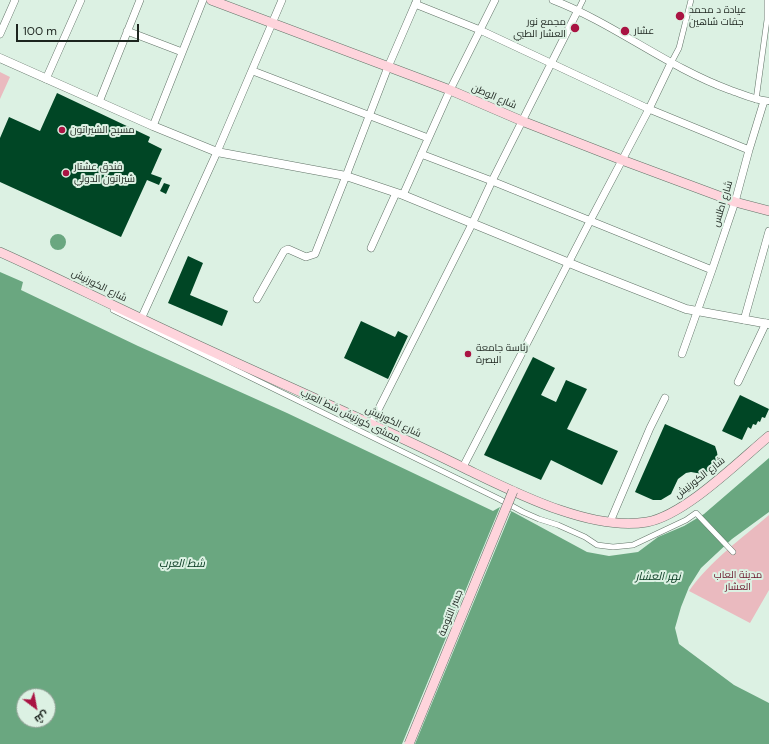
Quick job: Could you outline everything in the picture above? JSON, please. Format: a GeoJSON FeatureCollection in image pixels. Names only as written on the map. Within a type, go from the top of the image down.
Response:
{"type":"FeatureCollection","features":[{"type":"Feature","properties":{"kind":"main road","name":"شارع الوطن"},"geometry":{"type":"LineString","coordinates":[[211,0],[450,90],[522,121],[622,160],[735,202],[769,211]]}},
{"type":"Feature","properties":{"kind":"main road","name":"شارع الكورنيش"},"geometry":{"type":"LineString","coordinates":[[0,252],[513,491],[571,513],[610,522],[631,523],[660,519],[673,512],[711,485],[769,436]]}},
{"type":"Feature","properties":{"kind":"main road","name":"جسر التنومة"},"geometry":{"type":"LineString","coordinates":[[409,744],[513,491]]}},
{"type":"Feature","properties":{"kind":"street"},"geometry":{"type":"LineString","coordinates":[[0,34],[15,0]]}},
{"type":"Feature","properties":{"kind":"street"},"geometry":{"type":"LineString","coordinates":[[46,78],[81,0]]}},
{"type":"Feature","properties":{"kind":"street"},"geometry":{"type":"LineString","coordinates":[[99,102],[140,0]]}},
{"type":"Feature","properties":{"kind":"street"},"geometry":{"type":"LineString","coordinates":[[153,126],[203,0]]}},
{"type":"Feature","properties":{"kind":"street"},"geometry":{"type":"LineString","coordinates":[[142,319],[253,71],[282,0]]}},
{"type":"Feature","properties":{"kind":"street"},"geometry":{"type":"LineString","coordinates":[[371,248],[421,154],[450,90],[495,0]]}},
{"type":"Feature","properties":{"kind":"street"},"geometry":{"type":"LineString","coordinates":[[553,0],[578,10],[671,63],[716,85],[756,100],[767,101]]}},
{"type":"Feature","properties":{"kind":"street"},"geometry":{"type":"LineString","coordinates":[[371,424],[583,0]]}},
{"type":"Feature","properties":{"kind":"street"},"geometry":{"type":"LineString","coordinates":[[463,467],[649,109],[679,48],[691,0]]}},
{"type":"Feature","properties":{"kind":"street"},"geometry":{"type":"LineString","coordinates":[[756,100],[766,47],[768,20],[767,0]]}},
{"type":"Feature","properties":{"kind":"street"},"geometry":{"type":"LineString","coordinates":[[257,299],[284,251],[288,249],[306,257],[315,254],[388,67],[416,2],[480,30],[649,109],[749,150]]}},
{"type":"Feature","properties":{"kind":"street"},"geometry":{"type":"LineString","coordinates":[[127,31],[182,52]]}},
{"type":"Feature","properties":{"kind":"street"},"geometry":{"type":"LineString","coordinates":[[0,58],[153,126],[217,152],[346,176],[400,194],[686,309],[767,324],[738,382]]}},
{"type":"Feature","properties":{"kind":"street"},"geometry":{"type":"LineString","coordinates":[[253,71],[428,138]]}},
{"type":"Feature","properties":{"kind":"street","name":"شارع اطلس"},"geometry":{"type":"LineString","coordinates":[[682,354],[735,202],[749,150],[767,101]]}},
{"type":"Feature","properties":{"kind":"street"},"geometry":{"type":"LineString","coordinates":[[421,154],[492,181],[712,270]]}},
{"type":"Feature","properties":{"kind":"street"},"geometry":{"type":"LineString","coordinates":[[744,320],[769,231]]}},
{"type":"Feature","properties":{"kind":"street","name":"ممشى كورنيش شط العرب"},"geometry":{"type":"LineString","coordinates":[[0,255],[492,495],[523,512],[585,537],[597,545],[613,547],[633,545],[686,520],[696,513],[733,552]]}},
{"type":"Feature","properties":{"kind":"street"},"geometry":{"type":"LineString","coordinates":[[610,522],[650,428],[665,398]]}},
{"type":"Feature","properties":{"kind":"green space"},"geometry":{"type":"Polygon","coordinates":[[[0,72],[10,77],[0,99],[0,72]]]}},
{"type":"Feature","properties":{"kind":"green space","name":"مدينة العاب العشار"},"geometry":{"type":"Polygon","coordinates":[[[769,515],[769,590],[750,623],[689,591],[707,569],[737,541],[769,515]]]}},
{"type":"Feature","properties":{"kind":"water"},"geometry":{"type":"Polygon","coordinates":[[[58,234],[65,239],[66,242],[61,249],[58,250],[51,245],[50,242],[55,235],[58,234]]]}},
{"type":"Feature","properties":{"kind":"water","name":"شط العرب"},"geometry":{"type":"Polygon","coordinates":[[[0,272],[23,282],[21,290],[138,346],[287,413],[493,511],[500,507],[513,512],[587,552],[609,556],[638,552],[658,537],[684,526],[704,514],[769,458],[769,512],[732,539],[701,568],[689,587],[675,628],[679,644],[734,685],[769,703],[769,744],[0,744],[0,272]]]}},
{"type":"Feature","properties":{"kind":"pier"},"geometry":{"type":"Polygon","coordinates":[[[500,507],[511,512],[415,744],[402,744],[500,507]]]}},
{"type":"Feature","properties":{"kind":"building","name":"فندق عشتار شيراتون الدولي"},"geometry":{"type":"Polygon","coordinates":[[[57,93],[150,137],[148,142],[162,149],[151,174],[162,178],[159,185],[147,180],[121,237],[0,182],[0,138],[9,117],[40,131],[57,93]]]}},
{"type":"Feature","properties":{"kind":"building"},"geometry":{"type":"Polygon","coordinates":[[[164,183],[170,185],[166,194],[160,191],[164,183]]]}},
{"type":"Feature","properties":{"kind":"building"},"geometry":{"type":"Polygon","coordinates":[[[188,256],[203,263],[190,295],[228,311],[222,326],[168,303],[188,256]]]}},
{"type":"Feature","properties":{"kind":"building"},"geometry":{"type":"Polygon","coordinates":[[[361,321],[395,337],[398,331],[408,336],[388,379],[344,358],[361,321]]]}},
{"type":"Feature","properties":{"kind":"building"},"geometry":{"type":"Polygon","coordinates":[[[533,357],[555,368],[541,395],[556,402],[566,380],[587,389],[567,429],[618,451],[602,485],[551,460],[541,480],[484,455],[533,357]]]}},
{"type":"Feature","properties":{"kind":"building"},"geometry":{"type":"Polygon","coordinates":[[[740,395],[769,409],[765,418],[762,417],[760,422],[758,421],[756,425],[753,424],[751,429],[748,427],[742,440],[722,431],[740,395]]]}},
{"type":"Feature","properties":{"kind":"building"},"geometry":{"type":"Polygon","coordinates":[[[665,424],[715,446],[718,459],[710,471],[702,474],[691,472],[686,473],[678,479],[671,494],[661,500],[653,500],[635,492],[665,424]]]}},
{"type":"Feature","properties":{"kind":"place","name":"عيادة د محمد جفات شاهين"},"geometry":{"type":"Point","coordinates":[680,16]}},
{"type":"Feature","properties":{"kind":"place","name":"مجمع نور العشار الطبي"},"geometry":{"type":"Point","coordinates":[575,28]}},
{"type":"Feature","properties":{"kind":"place","name":"عشار"},"geometry":{"type":"Point","coordinates":[625,31]}},
{"type":"Feature","properties":{"kind":"place","name":"مسبح الشيراتون"},"geometry":{"type":"Point","coordinates":[62,130]}},
{"type":"Feature","properties":{"kind":"place","name":"فندق عشتار شيراتون الدولي"},"geometry":{"type":"Point","coordinates":[66,173]}},
{"type":"Feature","properties":{"kind":"place","name":"رئاسة جامعة البصرة"},"geometry":{"type":"Point","coordinates":[468,354]}},
{"type":"Feature","properties":{"kind":"water label","name":"نهر العشار"},"geometry":{"type":"Point","coordinates":[658,577]}}]}
